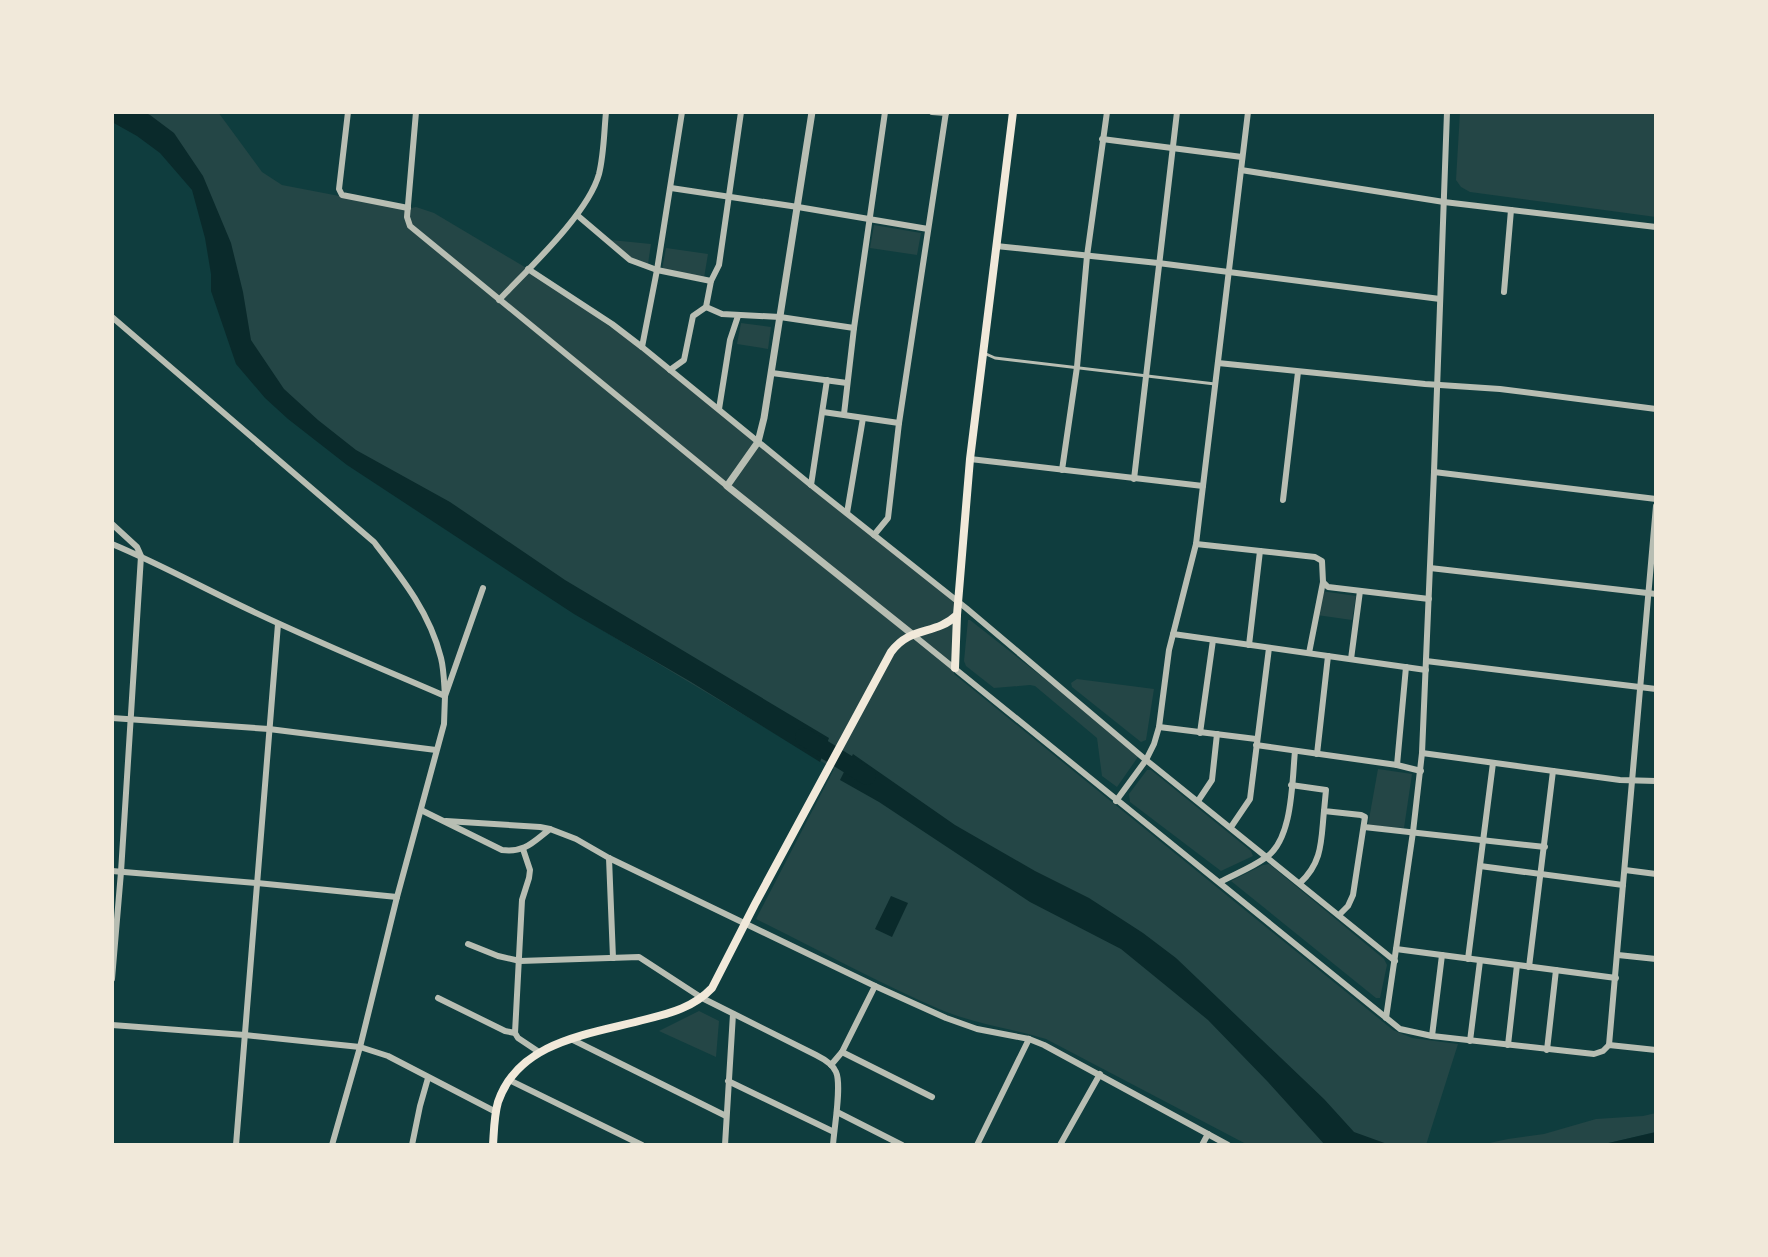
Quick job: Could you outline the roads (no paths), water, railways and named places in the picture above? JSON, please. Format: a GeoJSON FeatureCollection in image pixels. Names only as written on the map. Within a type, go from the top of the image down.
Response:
{"type":"FeatureCollection","features":[{"type":"Feature","properties":{"kind":"main road"},"geometry":{"type":"LineString","coordinates":[[955,668],[970,459],[1013,112]]}},
{"type":"Feature","properties":{"kind":"main road"},"geometry":{"type":"LineString","coordinates":[[494,1145],[499,1099],[521,1065],[539,1052],[571,1039],[674,1012],[702,998],[712,988],[891,652],[902,639],[947,624],[957,615]]}},
{"type":"Feature","properties":{"kind":"street"},"geometry":{"type":"LineString","coordinates":[[348,112],[339,189],[342,195],[408,208]]}},
{"type":"Feature","properties":{"kind":"street"},"geometry":{"type":"LineString","coordinates":[[416,112],[408,208],[408,223],[413,230],[1116,801],[1406,1032],[1594,1054],[1609,1045],[1652,594],[1656,506]]}},
{"type":"Feature","properties":{"kind":"street"},"geometry":{"type":"LineString","coordinates":[[499,300],[577,215],[595,184],[606,112]]}},
{"type":"Feature","properties":{"kind":"street"},"geometry":{"type":"LineString","coordinates":[[642,347],[682,112]]}},
{"type":"Feature","properties":{"kind":"street"},"geometry":{"type":"LineString","coordinates":[[670,370],[684,360],[693,316],[706,307],[711,281],[719,265],[741,112]]}},
{"type":"Feature","properties":{"kind":"street"},"geometry":{"type":"LineString","coordinates":[[727,486],[758,442],[764,418],[812,112]]}},
{"type":"Feature","properties":{"kind":"street"},"geometry":{"type":"LineString","coordinates":[[844,414],[885,112]]}},
{"type":"Feature","properties":{"kind":"street"},"geometry":{"type":"LineString","coordinates":[[874,535],[888,518],[899,423],[947,113],[932,112]]}},
{"type":"Feature","properties":{"kind":"street"},"geometry":{"type":"LineString","coordinates":[[1062,470],[1107,112]]}},
{"type":"Feature","properties":{"kind":"street"},"geometry":{"type":"LineString","coordinates":[[1134,479],[1177,112]]}},
{"type":"Feature","properties":{"kind":"street"},"geometry":{"type":"LineString","coordinates":[[1116,801],[1154,744],[1169,650],[1196,544],[1248,112]]}},
{"type":"Feature","properties":{"kind":"street"},"geometry":{"type":"LineString","coordinates":[[1386,1018],[1421,771],[1447,112]]}},
{"type":"Feature","properties":{"kind":"street"},"geometry":{"type":"LineString","coordinates":[[1102,139],[1242,157]]}},
{"type":"Feature","properties":{"kind":"street"},"geometry":{"type":"LineString","coordinates":[[1241,170],[1444,202],[1656,227]]}},
{"type":"Feature","properties":{"kind":"street"},"geometry":{"type":"LineString","coordinates":[[671,188],[928,229]]}},
{"type":"Feature","properties":{"kind":"street"},"geometry":{"type":"LineString","coordinates":[[1504,292],[1511,210]]}},
{"type":"Feature","properties":{"kind":"street"},"geometry":{"type":"LineString","coordinates":[[577,215],[630,260],[657,270],[711,281]]}},
{"type":"Feature","properties":{"kind":"street"},"geometry":{"type":"LineString","coordinates":[[996,246],[1440,299]]}},
{"type":"Feature","properties":{"kind":"street"},"geometry":{"type":"LineString","coordinates":[[528,269],[642,347],[1395,961]]}},
{"type":"Feature","properties":{"kind":"street"},"geometry":{"type":"LineString","coordinates":[[706,307],[722,314],[780,317],[854,328]]}},
{"type":"Feature","properties":{"kind":"street"},"geometry":{"type":"LineString","coordinates":[[719,409],[730,340],[738,316]]}},
{"type":"Feature","properties":{"kind":"street"},"geometry":{"type":"LineString","coordinates":[[112,317],[374,542],[409,586],[432,628],[442,660],[446,710],[444,724],[332,1145]]}},
{"type":"Feature","properties":{"kind":"street"},"geometry":{"type":"LineString","coordinates":[[1218,363],[1500,389],[1656,409]]}},
{"type":"Feature","properties":{"kind":"street"},"geometry":{"type":"LineString","coordinates":[[1283,500],[1298,372]]}},
{"type":"Feature","properties":{"kind":"street"},"geometry":{"type":"LineString","coordinates":[[772,373],[847,383]]}},
{"type":"Feature","properties":{"kind":"street"},"geometry":{"type":"LineString","coordinates":[[811,485],[827,380]]}},
{"type":"Feature","properties":{"kind":"street"},"geometry":{"type":"LineString","coordinates":[[823,412],[899,423]]}},
{"type":"Feature","properties":{"kind":"street"},"geometry":{"type":"LineString","coordinates":[[847,513],[863,418]]}},
{"type":"Feature","properties":{"kind":"street"},"geometry":{"type":"LineString","coordinates":[[970,459],[1203,486]]}},
{"type":"Feature","properties":{"kind":"street"},"geometry":{"type":"LineString","coordinates":[[1434,472],[1656,499]]}},
{"type":"Feature","properties":{"kind":"street"},"geometry":{"type":"LineString","coordinates":[[112,524],[137,547],[141,556],[112,979]]}},
{"type":"Feature","properties":{"kind":"street"},"geometry":{"type":"LineString","coordinates":[[112,544],[278,624],[445,696]]}},
{"type":"Feature","properties":{"kind":"street"},"geometry":{"type":"LineString","coordinates":[[1196,544],[1315,557],[1322,561],[1323,582],[1309,653]]}},
{"type":"Feature","properties":{"kind":"street"},"geometry":{"type":"LineString","coordinates":[[1249,645],[1260,551]]}},
{"type":"Feature","properties":{"kind":"street"},"geometry":{"type":"LineString","coordinates":[[1430,568],[1652,594]]}},
{"type":"Feature","properties":{"kind":"street"},"geometry":{"type":"LineString","coordinates":[[1323,582],[1328,587],[1429,599]]}},
{"type":"Feature","properties":{"kind":"street"},"geometry":{"type":"LineString","coordinates":[[445,696],[483,588]]}},
{"type":"Feature","properties":{"kind":"street"},"geometry":{"type":"LineString","coordinates":[[1351,659],[1360,591]]}},
{"type":"Feature","properties":{"kind":"street"},"geometry":{"type":"LineString","coordinates":[[236,1145],[278,624]]}},
{"type":"Feature","properties":{"kind":"street"},"geometry":{"type":"LineString","coordinates":[[1173,634],[1426,670]]}},
{"type":"Feature","properties":{"kind":"street"},"geometry":{"type":"LineString","coordinates":[[1200,733],[1213,640]]}},
{"type":"Feature","properties":{"kind":"street"},"geometry":{"type":"LineString","coordinates":[[1231,827],[1250,799],[1269,648]]}},
{"type":"Feature","properties":{"kind":"street"},"geometry":{"type":"LineString","coordinates":[[1317,754],[1328,656]]}},
{"type":"Feature","properties":{"kind":"street"},"geometry":{"type":"LineString","coordinates":[[1426,661],[1656,689]]}},
{"type":"Feature","properties":{"kind":"street"},"geometry":{"type":"LineString","coordinates":[[1397,765],[1406,667]]}},
{"type":"Feature","properties":{"kind":"street"},"geometry":{"type":"LineString","coordinates":[[112,718],[269,729],[436,750]]}},
{"type":"Feature","properties":{"kind":"street"},"geometry":{"type":"LineString","coordinates":[[1159,727],[1217,734],[1295,751],[1421,771]]}},
{"type":"Feature","properties":{"kind":"street"},"geometry":{"type":"LineString","coordinates":[[1198,801],[1212,780],[1217,734]]}},
{"type":"Feature","properties":{"kind":"street"},"geometry":{"type":"LineString","coordinates":[[1220,882],[1268,857],[1282,840],[1295,751]]}},
{"type":"Feature","properties":{"kind":"street"},"geometry":{"type":"LineString","coordinates":[[1422,753],[1632,781],[1656,781]]}},
{"type":"Feature","properties":{"kind":"street"},"geometry":{"type":"LineString","coordinates":[[1468,959],[1493,763]]}},
{"type":"Feature","properties":{"kind":"street"},"geometry":{"type":"LineString","coordinates":[[1529,967],[1553,771]]}},
{"type":"Feature","properties":{"kind":"street"},"geometry":{"type":"LineString","coordinates":[[1291,785],[1326,790],[1317,860],[1300,883]]}},
{"type":"Feature","properties":{"kind":"street"},"geometry":{"type":"LineString","coordinates":[[421,810],[502,850],[523,849],[550,829]]}},
{"type":"Feature","properties":{"kind":"street"},"geometry":{"type":"LineString","coordinates":[[1324,811],[1365,817],[1353,895],[1339,915]]}},
{"type":"Feature","properties":{"kind":"street"},"geometry":{"type":"LineString","coordinates":[[445,821],[540,827],[576,839],[609,858],[946,1018],[977,1029],[1029,1039],[1100,1074],[1228,1145]]}},
{"type":"Feature","properties":{"kind":"street"},"geometry":{"type":"LineString","coordinates":[[1364,827],[1545,847]]}},
{"type":"Feature","properties":{"kind":"street"},"geometry":{"type":"LineString","coordinates":[[523,849],[530,870],[522,900],[515,1033],[539,1052]]}},
{"type":"Feature","properties":{"kind":"street"},"geometry":{"type":"LineString","coordinates":[[609,858],[613,958]]}},
{"type":"Feature","properties":{"kind":"street"},"geometry":{"type":"LineString","coordinates":[[1480,866],[1623,885]]}},
{"type":"Feature","properties":{"kind":"street"},"geometry":{"type":"LineString","coordinates":[[1625,870],[1656,874]]}},
{"type":"Feature","properties":{"kind":"street"},"geometry":{"type":"LineString","coordinates":[[112,871],[397,897]]}},
{"type":"Feature","properties":{"kind":"street"},"geometry":{"type":"LineString","coordinates":[[468,944],[520,961],[639,957],[702,998],[831,1065],[837,1074],[833,1145]]}},
{"type":"Feature","properties":{"kind":"street"},"geometry":{"type":"LineString","coordinates":[[1396,949],[1616,978]]}},
{"type":"Feature","properties":{"kind":"street"},"geometry":{"type":"LineString","coordinates":[[1432,1036],[1442,955]]}},
{"type":"Feature","properties":{"kind":"street"},"geometry":{"type":"LineString","coordinates":[[1618,955],[1656,959]]}},
{"type":"Feature","properties":{"kind":"street"},"geometry":{"type":"LineString","coordinates":[[1470,1041],[1480,961]]}},
{"type":"Feature","properties":{"kind":"street"},"geometry":{"type":"LineString","coordinates":[[1508,1045],[1517,965]]}},
{"type":"Feature","properties":{"kind":"street"},"geometry":{"type":"LineString","coordinates":[[1547,1050],[1556,970]]}},
{"type":"Feature","properties":{"kind":"street"},"geometry":{"type":"LineString","coordinates":[[831,1065],[842,1052],[875,986]]}},
{"type":"Feature","properties":{"kind":"street"},"geometry":{"type":"LineString","coordinates":[[438,998],[515,1033]]}},
{"type":"Feature","properties":{"kind":"street"},"geometry":{"type":"LineString","coordinates":[[725,1145],[733,1014]]}},
{"type":"Feature","properties":{"kind":"street"},"geometry":{"type":"LineString","coordinates":[[112,1025],[360,1047],[388,1056],[496,1112]]}},
{"type":"Feature","properties":{"kind":"street"},"geometry":{"type":"LineString","coordinates":[[571,1039],[726,1116]]}},
{"type":"Feature","properties":{"kind":"street"},"geometry":{"type":"LineString","coordinates":[[978,1145],[1029,1039]]}},
{"type":"Feature","properties":{"kind":"street"},"geometry":{"type":"LineString","coordinates":[[1609,1045],[1656,1050]]}},
{"type":"Feature","properties":{"kind":"street"},"geometry":{"type":"LineString","coordinates":[[842,1052],[932,1097]]}},
{"type":"Feature","properties":{"kind":"street"},"geometry":{"type":"LineString","coordinates":[[1060,1145],[1100,1074]]}},
{"type":"Feature","properties":{"kind":"street"},"geometry":{"type":"LineString","coordinates":[[412,1145],[428,1078]]}},
{"type":"Feature","properties":{"kind":"street"},"geometry":{"type":"LineString","coordinates":[[509,1080],[642,1145]]}},
{"type":"Feature","properties":{"kind":"street"},"geometry":{"type":"LineString","coordinates":[[728,1081],[834,1132]]}},
{"type":"Feature","properties":{"kind":"street"},"geometry":{"type":"LineString","coordinates":[[837,1112],[902,1145]]}},
{"type":"Feature","properties":{"kind":"street"},"geometry":{"type":"LineString","coordinates":[[1202,1145],[1208,1134]]}},
{"type":"Feature","properties":{"kind":"lane"},"geometry":{"type":"LineString","coordinates":[[983,353],[995,358],[1215,384]]}},
{"type":"Feature","properties":{"kind":"waterway"},"geometry":{"type":"LineString","coordinates":[[804,737],[867,776]]}}]}
